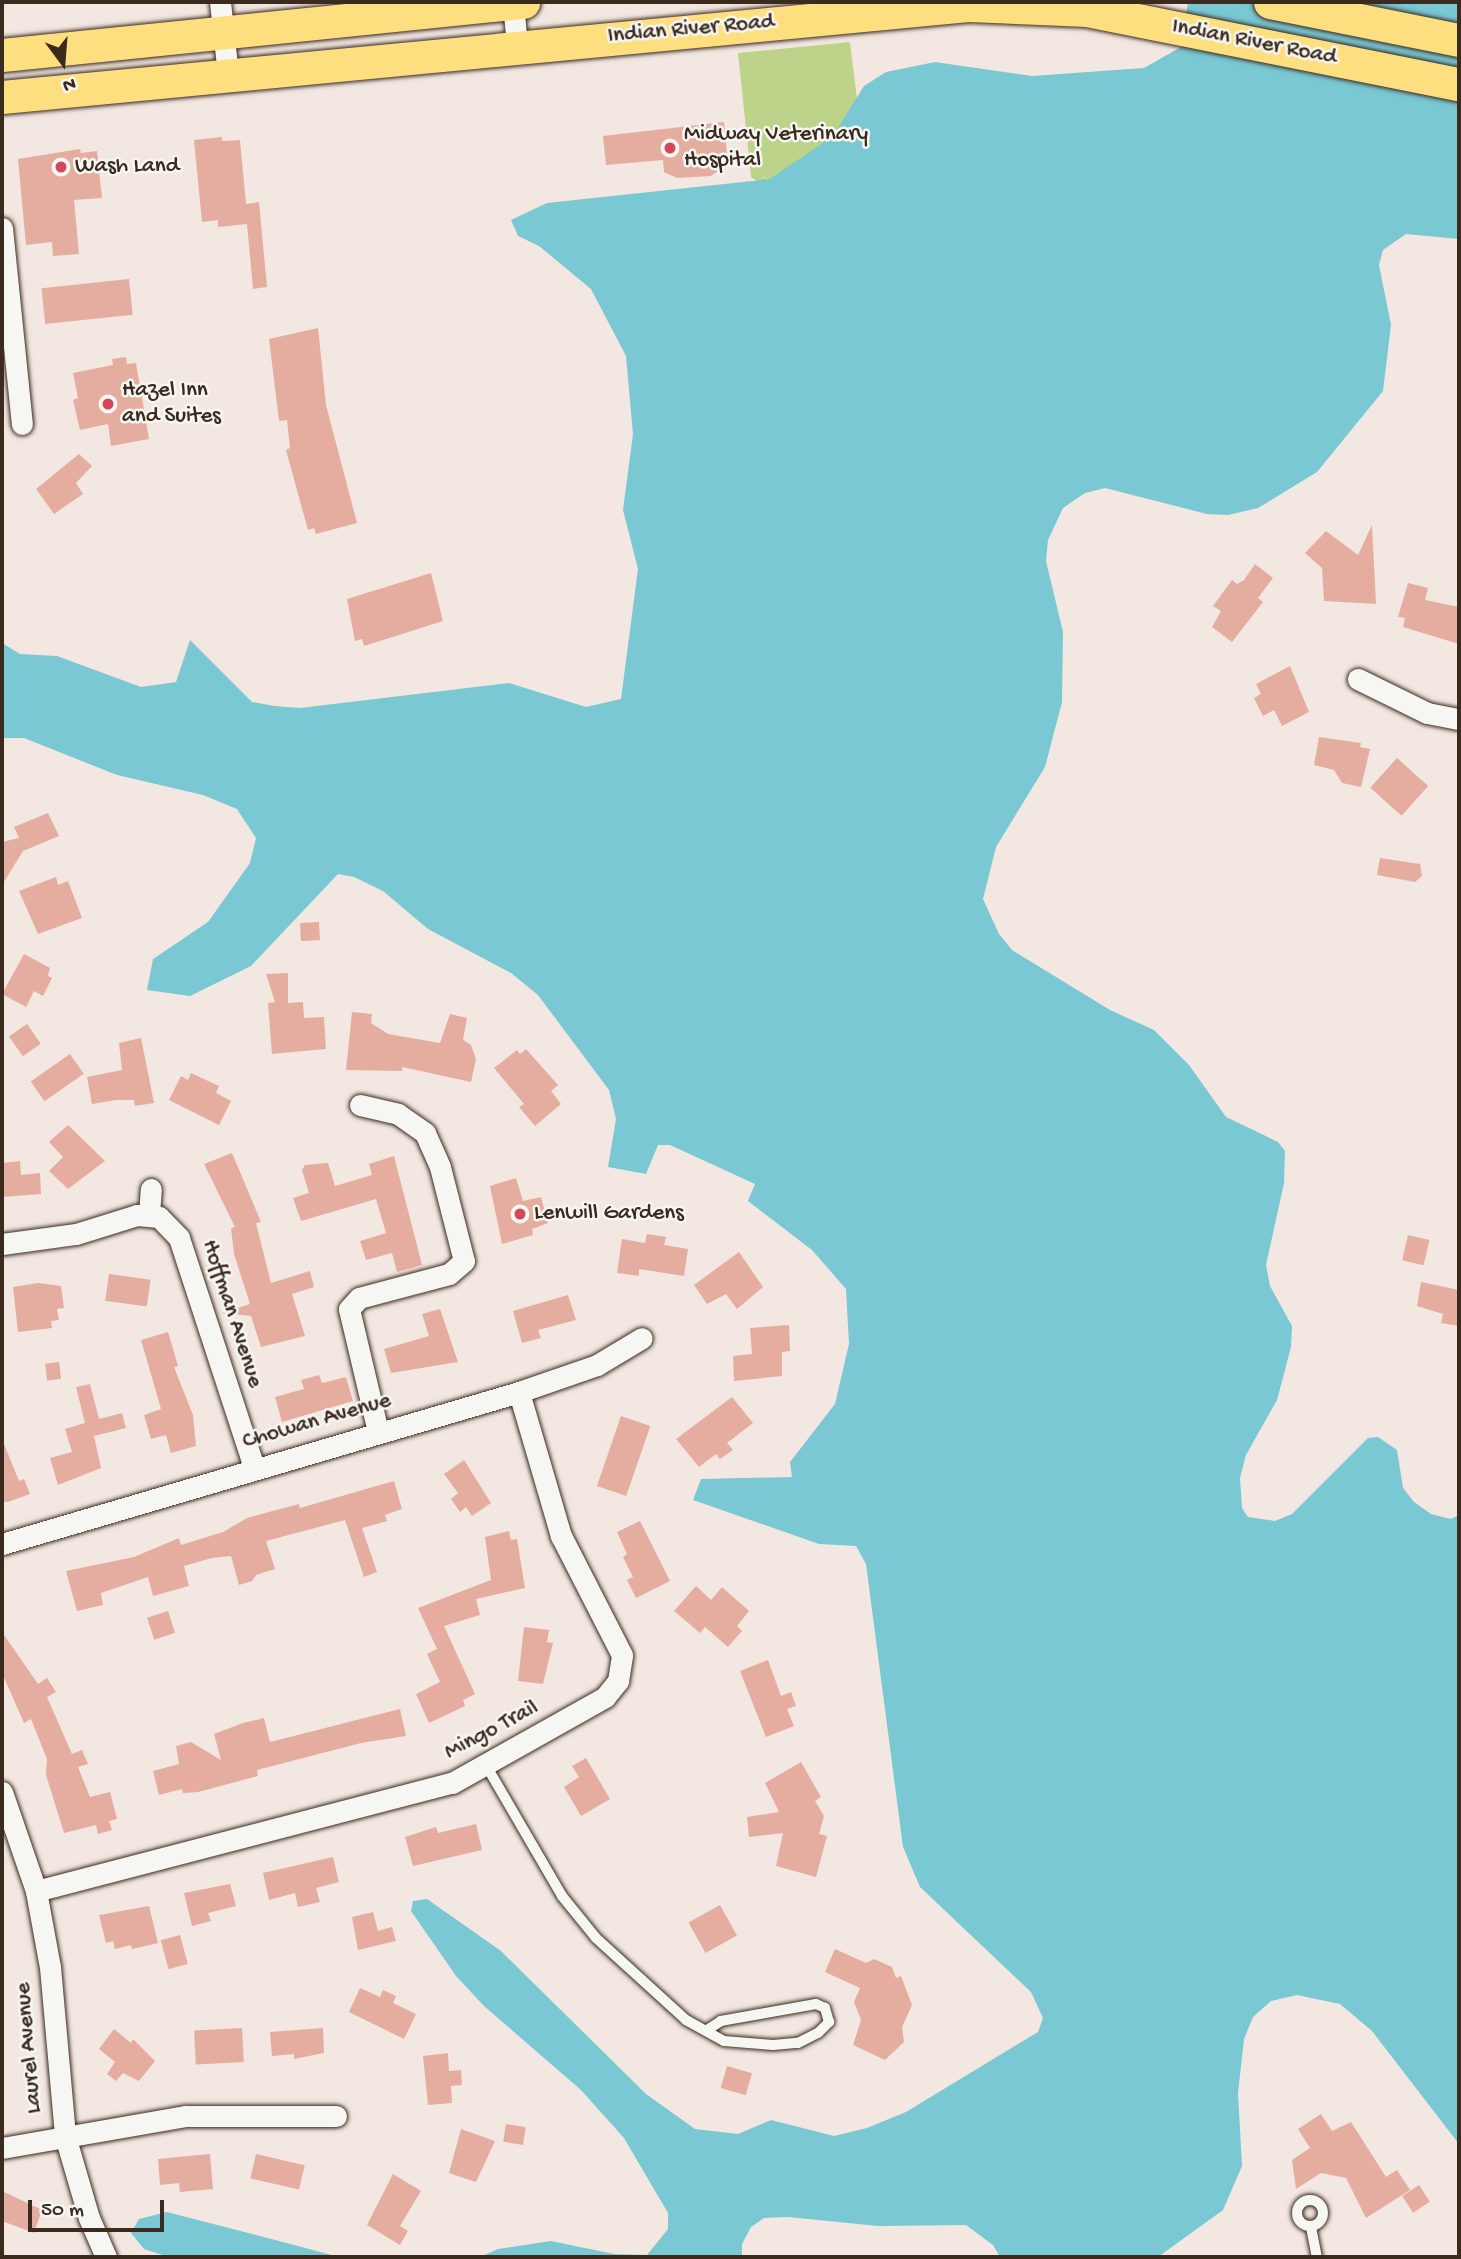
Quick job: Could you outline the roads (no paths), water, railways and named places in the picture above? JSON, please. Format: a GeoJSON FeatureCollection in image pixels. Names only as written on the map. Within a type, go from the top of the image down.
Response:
{"type":"FeatureCollection","features":[{"type":"Feature","properties":{"kind":"main road"},"geometry":{"type":"LineString","coordinates":[[2,55],[222,17],[517,2]]}},
{"type":"Feature","properties":{"kind":"main road","name":"Indian River Road"},"geometry":{"type":"LineString","coordinates":[[1270,2],[1459,40]]}},
{"type":"Feature","properties":{"kind":"main road","name":"Indian River Road"},"geometry":{"type":"LineString","coordinates":[[2,97],[968,5],[1062,7],[1459,84]]}},
{"type":"Feature","properties":{"kind":"street"},"geometry":{"type":"LineString","coordinates":[[517,2],[517,47]]}},
{"type":"Feature","properties":{"kind":"street"},"geometry":{"type":"LineString","coordinates":[[222,17],[228,74]]}},
{"type":"Feature","properties":{"kind":"street"},"geometry":{"type":"LineString","coordinates":[[2,228],[22,424]]}},
{"type":"Feature","properties":{"kind":"street"},"geometry":{"type":"LineString","coordinates":[[1358,679],[1427,713],[1459,719]]}},
{"type":"Feature","properties":{"kind":"street"},"geometry":{"type":"LineString","coordinates":[[360,1105],[398,1114],[425,1133],[440,1167],[464,1261],[449,1274],[359,1298],[349,1309],[378,1432]]}},
{"type":"Feature","properties":{"kind":"street"},"geometry":{"type":"LineString","coordinates":[[2,1244],[76,1234],[149,1215],[151,1189]]}},
{"type":"Feature","properties":{"kind":"street","name":"Hoffman Avenue"},"geometry":{"type":"LineString","coordinates":[[149,1215],[159,1217],[178,1238],[254,1467]]}},
{"type":"Feature","properties":{"kind":"street","name":"Chowan Avenue"},"geometry":{"type":"LineString","coordinates":[[2,1544],[254,1467],[519,1392],[597,1366],[642,1338]]}},
{"type":"Feature","properties":{"kind":"street"},"geometry":{"type":"LineString","coordinates":[[519,1392],[561,1536],[584,1588],[618,1642],[621,1672],[642,1676]]}},
{"type":"Feature","properties":{"kind":"street","name":"Mingo Trail"},"geometry":{"type":"LineString","coordinates":[[36,1891],[452,1783],[487,1767],[605,1697],[621,1672]]}},
{"type":"Feature","properties":{"kind":"street","name":"Laurel Avenue"},"geometry":{"type":"LineString","coordinates":[[2,1792],[36,1891],[51,1979],[65,2136],[89,2218],[106,2257]]}},
{"type":"Feature","properties":{"kind":"street"},"geometry":{"type":"LineString","coordinates":[[2,2148],[186,2116],[336,2116]]}},
{"type":"Feature","properties":{"kind":"lane"},"geometry":{"type":"LineString","coordinates":[[487,1767],[562,1896],[596,1938],[647,1989],[686,2020],[724,2041],[773,2045],[798,2043],[818,2033],[829,2022],[825,2008],[816,2004],[721,2021],[707,2030]]}},
{"type":"Feature","properties":{"kind":"lane"},"geometry":{"type":"LineString","coordinates":[[1311,2227],[1317,2257]]}},
{"type":"Feature","properties":{"kind":"water"},"geometry":{"type":"Polygon","coordinates":[[[1188,2],[1459,2],[1459,239],[1406,234],[1383,250],[1379,265],[1391,325],[1383,391],[1317,472],[1258,508],[1228,515],[1207,514],[1105,488],[1085,493],[1063,508],[1048,540],[1046,561],[1063,632],[1062,702],[1045,767],[996,847],[983,899],[999,934],[1012,950],[1110,1010],[1154,1030],[1189,1065],[1226,1117],[1278,1142],[1285,1151],[1284,1183],[1266,1265],[1270,1286],[1292,1326],[1291,1347],[1277,1400],[1246,1455],[1240,1478],[1242,1508],[1248,1517],[1275,1521],[1292,1514],[1368,1438],[1378,1437],[1397,1450],[1403,1488],[1414,1502],[1431,1514],[1451,1519],[1459,1515],[1459,2144],[1372,2031],[1340,2004],[1297,1995],[1271,2001],[1253,2017],[1244,2039],[1238,2093],[1242,2166],[1223,2210],[1158,2257],[1000,2257],[993,2245],[966,2225],[878,2226],[788,2217],[764,2218],[751,2227],[742,2244],[742,2257],[480,2257],[498,2249],[551,2241],[614,2254],[647,2255],[668,2229],[668,2213],[624,2138],[581,2090],[484,2006],[456,1976],[411,1911],[413,1901],[427,1899],[501,1951],[646,2094],[695,2129],[738,2134],[771,2120],[834,2136],[867,2128],[906,2112],[1038,2032],[1043,2018],[1031,1992],[920,1887],[903,1847],[866,1564],[856,1546],[819,1544],[693,1500],[701,1479],[792,1477],[790,1462],[835,1404],[849,1344],[846,1289],[812,1250],[748,1201],[755,1184],[670,1145],[658,1145],[646,1174],[608,1167],[616,1119],[609,1090],[538,995],[511,973],[428,929],[383,891],[354,877],[338,874],[251,966],[190,996],[147,990],[153,959],[208,922],[250,863],[256,838],[237,809],[203,795],[117,775],[24,738],[2,738],[2,643],[20,654],[57,656],[141,687],[176,682],[190,640],[252,702],[274,706],[300,708],[509,683],[586,707],[621,699],[638,569],[623,510],[633,434],[626,356],[591,289],[539,246],[518,236],[511,220],[547,203],[770,179],[833,136],[864,86],[886,72],[935,62],[1032,76],[1144,68],[1181,47],[1188,2]]]}},
{"type":"Feature","properties":{"kind":"water"},"geometry":{"type":"Polygon","coordinates":[[[167,2212],[339,2257],[169,2257],[144,2249],[131,2233],[139,2219],[167,2212]]]}},
{"type":"Feature","properties":{"kind":"place","name":"Midway Veterinary Hospital"},"geometry":{"type":"Point","coordinates":[670,148]}},
{"type":"Feature","properties":{"kind":"place","name":"Wash Land"},"geometry":{"type":"Point","coordinates":[61,167]}},
{"type":"Feature","properties":{"kind":"place","name":"Hazel Inn and Suites"},"geometry":{"type":"Point","coordinates":[108,404]}},
{"type":"Feature","properties":{"kind":"place","name":"Lenwill Gardens"},"geometry":{"type":"Point","coordinates":[520,1214]}}]}
